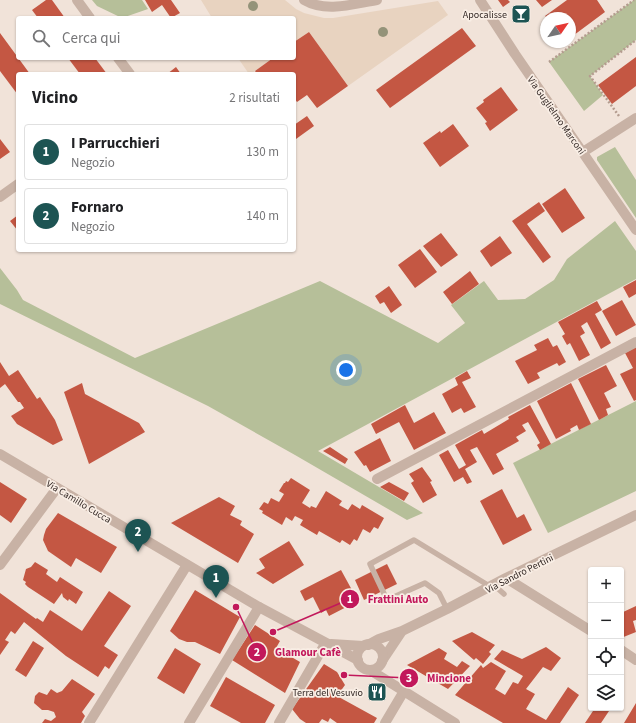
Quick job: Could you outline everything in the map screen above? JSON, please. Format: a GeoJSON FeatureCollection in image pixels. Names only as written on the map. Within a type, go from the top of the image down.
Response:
{"type":"FeatureCollection","features":[{"type":"Feature","properties":{"kind":"street"},"geometry":{"type":"LineString","coordinates":[[77,0],[89,16]]}},
{"type":"Feature","properties":{"kind":"street"},"geometry":{"type":"LineString","coordinates":[[304,0],[313,5],[326,7],[377,0]]}},
{"type":"Feature","properties":{"kind":"street","name":"Via Guglielmo Marconi"},"geometry":{"type":"LineString","coordinates":[[480,0],[515,54],[636,230]]}},
{"type":"Feature","properties":{"kind":"street"},"geometry":{"type":"LineString","coordinates":[[120,60],[128,72]]}},
{"type":"Feature","properties":{"kind":"street"},"geometry":{"type":"LineString","coordinates":[[583,152],[636,118]]}},
{"type":"Feature","properties":{"kind":"street"},"geometry":{"type":"LineString","coordinates":[[0,198],[16,186]]}},
{"type":"Feature","properties":{"kind":"street"},"geometry":{"type":"LineString","coordinates":[[377,479],[636,342]]}},
{"type":"Feature","properties":{"kind":"street","name":"Via Camillo Cucca"},"geometry":{"type":"LineString","coordinates":[[0,454],[259,607],[325,644],[358,660]]}},
{"type":"Feature","properties":{"kind":"street"},"geometry":{"type":"LineString","coordinates":[[0,565],[57,488]]}},
{"type":"Feature","properties":{"kind":"street","name":"Via Sandro Pertini"},"geometry":{"type":"LineString","coordinates":[[366,645],[402,631],[506,578],[636,515]]}},
{"type":"Feature","properties":{"kind":"street"},"geometry":{"type":"LineString","coordinates":[[89,723],[187,565]]}},
{"type":"Feature","properties":{"kind":"street"},"geometry":{"type":"LineString","coordinates":[[506,578],[588,629]]}},
{"type":"Feature","properties":{"kind":"street"},"geometry":{"type":"LineString","coordinates":[[189,723],[259,607]]}},
{"type":"Feature","properties":{"kind":"street"},"geometry":{"type":"LineString","coordinates":[[370,670],[378,667],[402,631]]}},
{"type":"Feature","properties":{"kind":"street"},"geometry":{"type":"LineString","coordinates":[[279,723],[325,644]]}},
{"type":"Feature","properties":{"kind":"street","name":"Via Camillo Cucca"},"geometry":{"type":"LineString","coordinates":[[325,644],[366,645]]}},
{"type":"Feature","properties":{"kind":"street"},"geometry":{"type":"LineString","coordinates":[[391,682],[381,663],[383,657],[380,649],[376,646],[366,645],[358,653],[358,660],[362,667],[391,682],[455,723]]}},
{"type":"Feature","properties":{"kind":"street"},"geometry":{"type":"LineString","coordinates":[[624,652],[636,660]]}},
{"type":"Feature","properties":{"kind":"street"},"geometry":{"type":"LineString","coordinates":[[385,723],[404,691]]}},
{"type":"Feature","properties":{"kind":"lane"},"geometry":{"type":"LineString","coordinates":[[447,609],[439,593],[425,583],[388,600],[370,564],[414,540],[504,594]]}},
{"type":"Feature","properties":{"kind":"path"},"geometry":{"type":"LineString","coordinates":[[549,62],[634,0]]}},
{"type":"Feature","properties":{"kind":"path"},"geometry":{"type":"LineString","coordinates":[[625,125],[590,76],[636,40]]}},
{"type":"Feature","properties":{"kind":"green space"},"geometry":{"type":"Polygon","coordinates":[[[92,0],[142,0],[148,9],[128,16],[118,16],[97,6],[92,0]]]}},
{"type":"Feature","properties":{"kind":"green space"},"geometry":{"type":"Polygon","coordinates":[[[636,0],[636,40],[590,76],[603,95],[584,111],[549,62],[568,48],[576,48],[576,42],[636,0]]]}},
{"type":"Feature","properties":{"kind":"green space"},"geometry":{"type":"Polygon","coordinates":[[[615,147],[636,180],[636,218],[597,160],[597,157],[615,147]]]}},
{"type":"Feature","properties":{"kind":"green space"},"geometry":{"type":"Polygon","coordinates":[[[615,221],[636,251],[636,279],[318,451],[423,513],[407,520],[208,406],[0,304],[0,268],[23,300],[135,358],[320,281],[438,343],[465,323],[451,305],[484,281],[498,300],[525,299],[554,280],[567,259],[615,221]]]}},
{"type":"Feature","properties":{"kind":"green space"},"geometry":{"type":"Polygon","coordinates":[[[636,401],[636,491],[548,533],[513,463],[636,401]]]}},
{"type":"Feature","properties":{"kind":"shaded area"},"geometry":{"type":"Polygon","coordinates":[[[201,0],[285,0],[296,9],[304,13],[324,18],[333,18],[438,1],[448,15],[348,86],[309,32],[296,41],[296,16],[211,16],[201,0]]]}},
{"type":"Feature","properties":{"kind":"shaded area"},"geometry":{"type":"Polygon","coordinates":[[[239,60],[270,60],[254,72],[248,72],[239,60]]]}},
{"type":"Feature","properties":{"kind":"building"},"geometry":{"type":"Polygon","coordinates":[[[46,0],[52,0],[64,16],[36,16],[32,10],[46,0]]]}},
{"type":"Feature","properties":{"kind":"building"},"geometry":{"type":"Polygon","coordinates":[[[145,0],[171,0],[180,13],[175,16],[170,16],[162,5],[152,12],[145,0]]]}},
{"type":"Feature","properties":{"kind":"building"},"geometry":{"type":"Polygon","coordinates":[[[498,0],[508,0],[510,2],[503,7],[498,0]]]}},
{"type":"Feature","properties":{"kind":"building"},"geometry":{"type":"Polygon","coordinates":[[[536,0],[552,0],[542,7],[536,0]]]}},
{"type":"Feature","properties":{"kind":"building"},"geometry":{"type":"Polygon","coordinates":[[[567,0],[597,0],[605,12],[576,34],[576,12],[550,12],[567,0]]]}},
{"type":"Feature","properties":{"kind":"building"},"geometry":{"type":"Polygon","coordinates":[[[462,28],[476,46],[390,108],[376,90],[462,28]]]}},
{"type":"Feature","properties":{"kind":"building"},"geometry":{"type":"Polygon","coordinates":[[[309,32],[348,86],[317,108],[307,95],[297,102],[296,101],[296,72],[255,71],[270,60],[296,60],[296,41],[309,32]]]}},
{"type":"Feature","properties":{"kind":"building"},"geometry":{"type":"Polygon","coordinates":[[[0,33],[16,55],[16,60],[20,60],[29,72],[16,72],[16,92],[0,71],[0,33]]]}},
{"type":"Feature","properties":{"kind":"building"},"geometry":{"type":"Polygon","coordinates":[[[636,57],[636,86],[612,104],[598,85],[636,57]]]}},
{"type":"Feature","properties":{"kind":"building"},"geometry":{"type":"Polygon","coordinates":[[[70,60],[96,60],[106,72],[78,72],[70,60]]]}},
{"type":"Feature","properties":{"kind":"building"},"geometry":{"type":"Polygon","coordinates":[[[176,67],[180,72],[170,72],[176,67]]]}},
{"type":"Feature","properties":{"kind":"building"},"geometry":{"type":"Polygon","coordinates":[[[501,87],[518,110],[490,131],[485,123],[487,122],[476,108],[484,102],[483,100],[501,87]]]}},
{"type":"Feature","properties":{"kind":"building"},"geometry":{"type":"Polygon","coordinates":[[[307,116],[314,126],[296,139],[296,124],[307,116]]]}},
{"type":"Feature","properties":{"kind":"building"},"geometry":{"type":"Polygon","coordinates":[[[453,124],[469,146],[440,167],[423,143],[453,124]]]}},
{"type":"Feature","properties":{"kind":"building"},"geometry":{"type":"Polygon","coordinates":[[[0,139],[10,152],[0,159],[0,139]]]}},
{"type":"Feature","properties":{"kind":"building"},"geometry":{"type":"Polygon","coordinates":[[[565,188],[585,218],[562,233],[542,204],[565,188]]]}},
{"type":"Feature","properties":{"kind":"building"},"geometry":{"type":"Polygon","coordinates":[[[539,202],[545,211],[527,224],[551,257],[543,263],[512,221],[539,202]]]}},
{"type":"Feature","properties":{"kind":"building"},"geometry":{"type":"Polygon","coordinates":[[[16,216],[16,228],[10,221],[16,216]]]}},
{"type":"Feature","properties":{"kind":"building"},"geometry":{"type":"Polygon","coordinates":[[[441,233],[458,255],[441,267],[423,246],[441,233]]]}},
{"type":"Feature","properties":{"kind":"building"},"geometry":{"type":"Polygon","coordinates":[[[500,236],[512,253],[491,267],[480,251],[500,236]]]}},
{"type":"Feature","properties":{"kind":"building"},"geometry":{"type":"Polygon","coordinates":[[[420,249],[437,272],[415,288],[398,265],[420,249]]]}},
{"type":"Feature","properties":{"kind":"building"},"geometry":{"type":"Polygon","coordinates":[[[470,271],[479,284],[452,304],[443,292],[470,271]]]}},
{"type":"Feature","properties":{"kind":"building"},"geometry":{"type":"Polygon","coordinates":[[[636,280],[636,294],[629,298],[623,287],[636,280]]]}},
{"type":"Feature","properties":{"kind":"building"},"geometry":{"type":"Polygon","coordinates":[[[389,286],[402,305],[391,313],[384,302],[380,304],[375,296],[389,286]]]}},
{"type":"Feature","properties":{"kind":"building"},"geometry":{"type":"Polygon","coordinates":[[[622,300],[636,325],[616,336],[602,311],[622,300]]]}},
{"type":"Feature","properties":{"kind":"building"},"geometry":{"type":"Polygon","coordinates":[[[597,301],[602,310],[595,314],[611,343],[601,349],[587,322],[581,326],[585,333],[580,336],[590,355],[579,361],[570,343],[567,345],[562,336],[565,334],[558,322],[597,301]]]}},
{"type":"Feature","properties":{"kind":"building"},"geometry":{"type":"Polygon","coordinates":[[[548,338],[553,347],[557,345],[566,362],[559,366],[557,363],[537,373],[540,378],[528,384],[515,361],[537,350],[534,345],[548,338]]]}},
{"type":"Feature","properties":{"kind":"building"},"geometry":{"type":"Polygon","coordinates":[[[636,347],[636,400],[634,401],[620,374],[633,368],[625,353],[636,347]]]}},
{"type":"Feature","properties":{"kind":"building"},"geometry":{"type":"Polygon","coordinates":[[[0,362],[9,376],[18,370],[37,399],[40,397],[55,420],[63,440],[53,445],[17,424],[11,416],[24,408],[5,384],[0,388],[0,362]]]}},
{"type":"Feature","properties":{"kind":"building"},"geometry":{"type":"Polygon","coordinates":[[[606,365],[617,386],[604,393],[611,407],[606,409],[608,415],[599,420],[578,379],[606,365]]]}},
{"type":"Feature","properties":{"kind":"building"},"geometry":{"type":"Polygon","coordinates":[[[467,371],[471,378],[462,382],[476,407],[464,413],[461,408],[452,413],[442,394],[458,385],[455,378],[467,371]]]}},
{"type":"Feature","properties":{"kind":"building"},"geometry":{"type":"Polygon","coordinates":[[[82,383],[85,394],[139,423],[145,432],[89,464],[64,392],[82,383]]]}},
{"type":"Feature","properties":{"kind":"building"},"geometry":{"type":"Polygon","coordinates":[[[571,383],[591,424],[579,430],[577,425],[570,429],[571,431],[556,439],[537,401],[571,383]]]}},
{"type":"Feature","properties":{"kind":"building"},"geometry":{"type":"Polygon","coordinates":[[[405,405],[414,423],[434,412],[446,433],[414,450],[399,422],[376,434],[371,424],[405,405]]]}},
{"type":"Feature","properties":{"kind":"building"},"geometry":{"type":"Polygon","coordinates":[[[530,405],[551,444],[540,450],[537,445],[540,443],[528,422],[522,425],[526,431],[516,437],[519,441],[496,454],[504,469],[493,475],[477,447],[470,450],[477,462],[465,469],[472,482],[467,484],[463,477],[454,482],[439,455],[448,450],[459,469],[466,465],[455,445],[482,430],[484,434],[509,419],[508,417],[530,405]]]}},
{"type":"Feature","properties":{"kind":"building"},"geometry":{"type":"Polygon","coordinates":[[[380,438],[391,461],[370,472],[366,465],[364,466],[354,452],[380,438]]]}},
{"type":"Feature","properties":{"kind":"building"},"geometry":{"type":"Polygon","coordinates":[[[330,447],[348,459],[345,464],[323,451],[330,447]]]}},
{"type":"Feature","properties":{"kind":"building"},"geometry":{"type":"Polygon","coordinates":[[[422,467],[432,481],[430,482],[437,495],[423,503],[411,483],[414,481],[409,474],[422,467]]]}},
{"type":"Feature","properties":{"kind":"building"},"geometry":{"type":"Polygon","coordinates":[[[291,478],[310,490],[302,503],[310,508],[311,506],[316,508],[326,491],[342,501],[339,505],[348,510],[352,504],[360,509],[362,505],[384,518],[378,529],[374,527],[370,533],[363,529],[357,541],[354,539],[350,545],[342,540],[340,543],[319,531],[317,535],[300,525],[303,520],[295,516],[292,521],[286,517],[282,525],[262,513],[263,511],[259,509],[264,502],[268,504],[271,498],[279,502],[284,494],[279,491],[284,483],[286,481],[288,482],[291,478]]]}},
{"type":"Feature","properties":{"kind":"building"},"geometry":{"type":"Polygon","coordinates":[[[0,482],[27,499],[11,523],[0,515],[0,482]]]}},
{"type":"Feature","properties":{"kind":"building"},"geometry":{"type":"Polygon","coordinates":[[[389,482],[409,493],[404,501],[380,487],[389,482]]]}},
{"type":"Feature","properties":{"kind":"building"},"geometry":{"type":"Polygon","coordinates":[[[502,489],[517,518],[524,514],[532,530],[503,545],[480,501],[502,489]]]}},
{"type":"Feature","properties":{"kind":"building"},"geometry":{"type":"Polygon","coordinates":[[[219,497],[235,506],[230,515],[242,521],[240,525],[254,534],[238,563],[171,523],[219,497]]]}},
{"type":"Feature","properties":{"kind":"building"},"geometry":{"type":"Polygon","coordinates":[[[58,513],[117,547],[101,573],[76,558],[71,567],[48,551],[43,540],[44,535],[46,529],[58,513]]]}},
{"type":"Feature","properties":{"kind":"building"},"geometry":{"type":"Polygon","coordinates":[[[289,541],[304,565],[273,584],[256,573],[265,568],[259,559],[289,541]]]}},
{"type":"Feature","properties":{"kind":"building"},"geometry":{"type":"Polygon","coordinates":[[[35,562],[48,570],[46,574],[57,582],[60,577],[83,592],[76,604],[69,599],[68,601],[63,597],[62,593],[54,604],[25,584],[26,582],[23,580],[26,569],[31,567],[35,562]]]}},
{"type":"Feature","properties":{"kind":"building"},"geometry":{"type":"Polygon","coordinates":[[[387,564],[397,584],[364,600],[355,580],[387,564]]]}},
{"type":"Feature","properties":{"kind":"building"},"geometry":{"type":"Polygon","coordinates":[[[341,570],[358,601],[329,616],[326,610],[321,613],[313,597],[305,601],[300,591],[341,570]]]}},
{"type":"Feature","properties":{"kind":"building"},"geometry":{"type":"Polygon","coordinates":[[[195,590],[240,617],[220,654],[195,642],[187,642],[179,639],[170,631],[195,590]]]}},
{"type":"Feature","properties":{"kind":"building"},"geometry":{"type":"Polygon","coordinates":[[[109,591],[131,606],[104,646],[118,655],[109,669],[105,666],[98,677],[66,656],[24,622],[15,634],[11,631],[5,640],[9,642],[0,655],[0,593],[36,619],[37,618],[43,622],[50,610],[82,631],[109,591]]]}},
{"type":"Feature","properties":{"kind":"building"},"geometry":{"type":"Polygon","coordinates":[[[636,606],[636,620],[633,621],[636,632],[624,637],[624,612],[636,606]]]}},
{"type":"Feature","properties":{"kind":"building"},"geometry":{"type":"Polygon","coordinates":[[[255,625],[280,641],[276,648],[300,662],[285,693],[232,660],[255,625]]]}},
{"type":"Feature","properties":{"kind":"building"},"geometry":{"type":"Polygon","coordinates":[[[472,632],[495,645],[489,652],[491,654],[483,664],[476,658],[474,660],[452,641],[472,632]]]}},
{"type":"Feature","properties":{"kind":"building"},"geometry":{"type":"Polygon","coordinates":[[[33,641],[44,648],[26,677],[15,670],[33,641]]]}},
{"type":"Feature","properties":{"kind":"building"},"geometry":{"type":"Polygon","coordinates":[[[546,647],[561,658],[551,671],[543,667],[526,689],[535,694],[526,709],[546,720],[568,687],[579,695],[560,723],[503,723],[455,695],[481,665],[483,668],[491,662],[506,671],[495,689],[505,695],[513,682],[518,684],[523,676],[494,659],[502,650],[522,659],[546,647]]]}},
{"type":"Feature","properties":{"kind":"building"},"geometry":{"type":"Polygon","coordinates":[[[175,648],[201,664],[184,694],[157,678],[175,648]]]}},
{"type":"Feature","properties":{"kind":"building"},"geometry":{"type":"Polygon","coordinates":[[[439,648],[447,653],[444,659],[457,667],[462,661],[470,666],[448,689],[407,665],[439,648]]]}},
{"type":"Feature","properties":{"kind":"building"},"geometry":{"type":"Polygon","coordinates":[[[324,664],[337,672],[345,685],[337,696],[377,718],[374,723],[337,723],[330,718],[328,722],[322,719],[319,723],[306,723],[300,719],[292,709],[324,664]]]}},
{"type":"Feature","properties":{"kind":"building"},"geometry":{"type":"Polygon","coordinates":[[[226,677],[275,705],[265,723],[241,723],[210,706],[226,677]]]}},
{"type":"Feature","properties":{"kind":"building"},"geometry":{"type":"Polygon","coordinates":[[[72,679],[95,694],[82,712],[85,716],[81,723],[42,723],[45,719],[51,721],[56,717],[54,712],[42,710],[34,703],[35,696],[39,692],[47,695],[51,689],[57,693],[62,691],[72,679]]]}},
{"type":"Feature","properties":{"kind":"building"},"geometry":{"type":"Polygon","coordinates":[[[636,703],[636,723],[624,723],[636,703]]]}},
{"type":"Feature","properties":{"kind":"building"},"geometry":{"type":"Polygon","coordinates":[[[593,711],[609,711],[601,723],[585,723],[593,711]]]}},
{"type":"Feature","properties":{"kind":"place","name":"Apocalisse"},"geometry":{"type":"Point","coordinates":[521,14]}},
{"type":"Feature","properties":{"kind":"place","name":"Fornaro"},"geometry":{"type":"Point","coordinates":[138,552]}},
{"type":"Feature","properties":{"kind":"place","name":"I Parrucchieri"},"geometry":{"type":"Point","coordinates":[216,598]}},
{"type":"Feature","properties":{"kind":"place","name":"Glamour Cafè"},"geometry":{"type":"Point","coordinates":[236,607]}},
{"type":"Feature","properties":{"kind":"place","name":"Frattini Auto"},"geometry":{"type":"Point","coordinates":[273,632]}},
{"type":"Feature","properties":{"kind":"place","name":"Mincione"},"geometry":{"type":"Point","coordinates":[344,675]}},
{"type":"Feature","properties":{"kind":"place","name":"Terra del Vesuvio"},"geometry":{"type":"Point","coordinates":[377,692]}}]}
